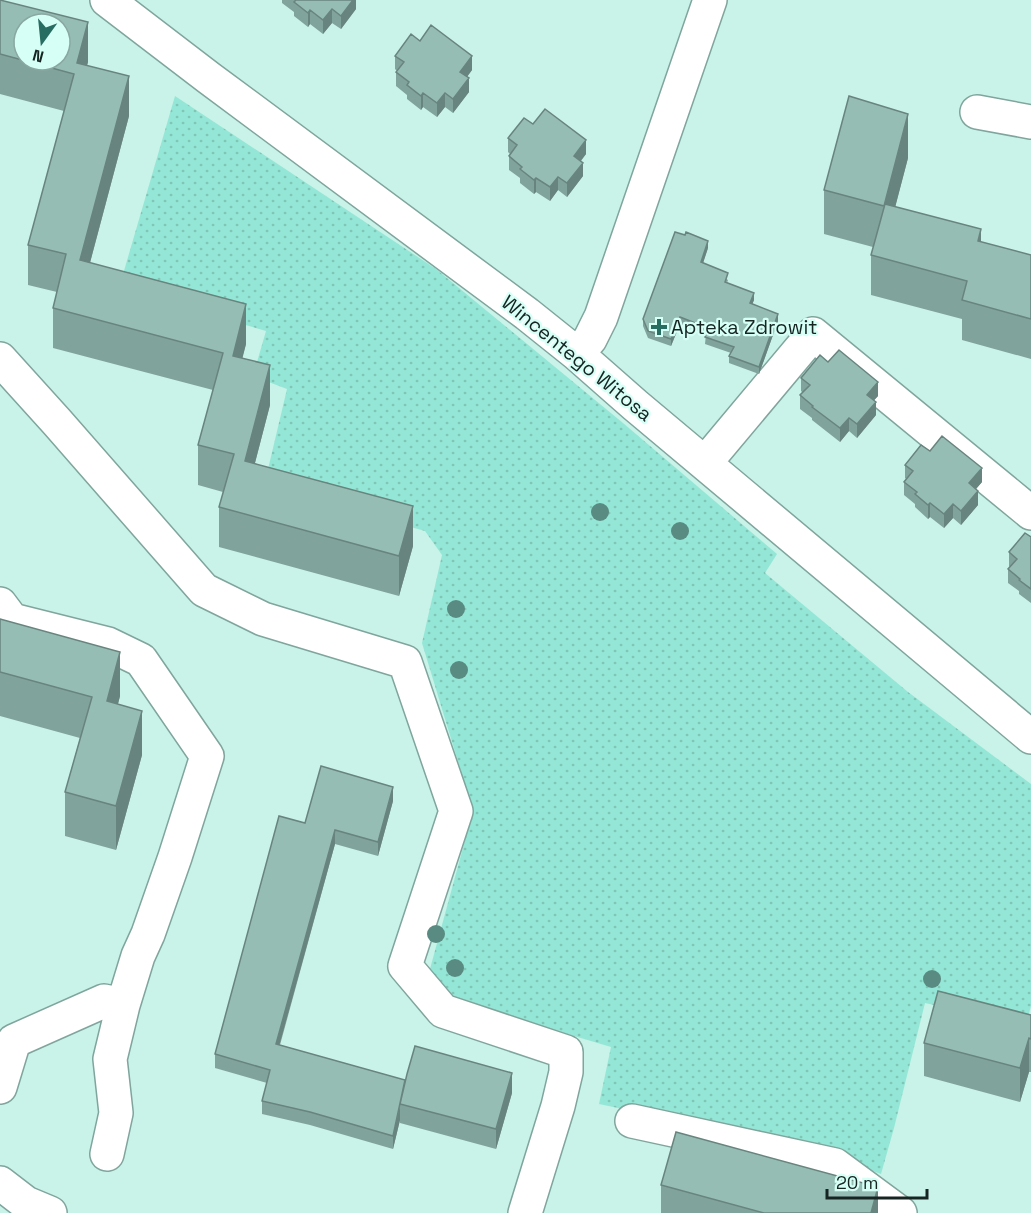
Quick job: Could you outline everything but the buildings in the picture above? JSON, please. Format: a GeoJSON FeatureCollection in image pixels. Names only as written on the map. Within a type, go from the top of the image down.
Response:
{"type":"FeatureCollection","features":[{"type":"Feature","properties":{"kind":"street","name":"Wincentego Witosa"},"geometry":{"type":"LineString","coordinates":[[107,0],[527,314],[1031,737]]}},
{"type":"Feature","properties":{"kind":"street"},"geometry":{"type":"LineString","coordinates":[[577,354],[590,339],[601,317],[711,0]]}},
{"type":"Feature","properties":{"kind":"street"},"geometry":{"type":"LineString","coordinates":[[977,112],[1031,122]]}},
{"type":"Feature","properties":{"kind":"street"},"geometry":{"type":"LineString","coordinates":[[705,463],[813,334],[1031,513]]}},
{"type":"Feature","properties":{"kind":"street"},"geometry":{"type":"LineString","coordinates":[[0,359],[204,590],[263,619],[405,662],[456,811],[405,966],[443,1011],[566,1052],[566,1072],[558,1106],[525,1213]]}},
{"type":"Feature","properties":{"kind":"street"},"geometry":{"type":"LineString","coordinates":[[0,604],[12,620],[108,644],[141,660],[207,756],[176,857],[138,956],[123,1005],[110,1059],[116,1113],[107,1154]]}},
{"type":"Feature","properties":{"kind":"street"},"geometry":{"type":"LineString","coordinates":[[0,1087],[14,1041],[104,1001],[123,1005]]}},
{"type":"Feature","properties":{"kind":"street"},"geometry":{"type":"LineString","coordinates":[[632,1121],[835,1165],[900,1213]]}},
{"type":"Feature","properties":{"kind":"street"},"geometry":{"type":"LineString","coordinates":[[0,1182],[26,1203],[50,1213]]}},
{"type":"Feature","properties":{"kind":"green space"},"geometry":{"type":"Polygon","coordinates":[[[175,96],[436,269],[777,554],[765,573],[908,692],[1031,784],[1031,1006],[1026,1025],[925,1003],[881,1174],[814,1149],[599,1104],[611,1047],[454,1000],[430,969],[473,811],[422,643],[442,555],[425,531],[264,486],[287,389],[253,376],[266,331],[119,288],[175,96]]]}},
{"type":"Feature","properties":{"kind":"place","name":"Apteka Zdrowit"},"geometry":{"type":"Point","coordinates":[659,327]}}]}
